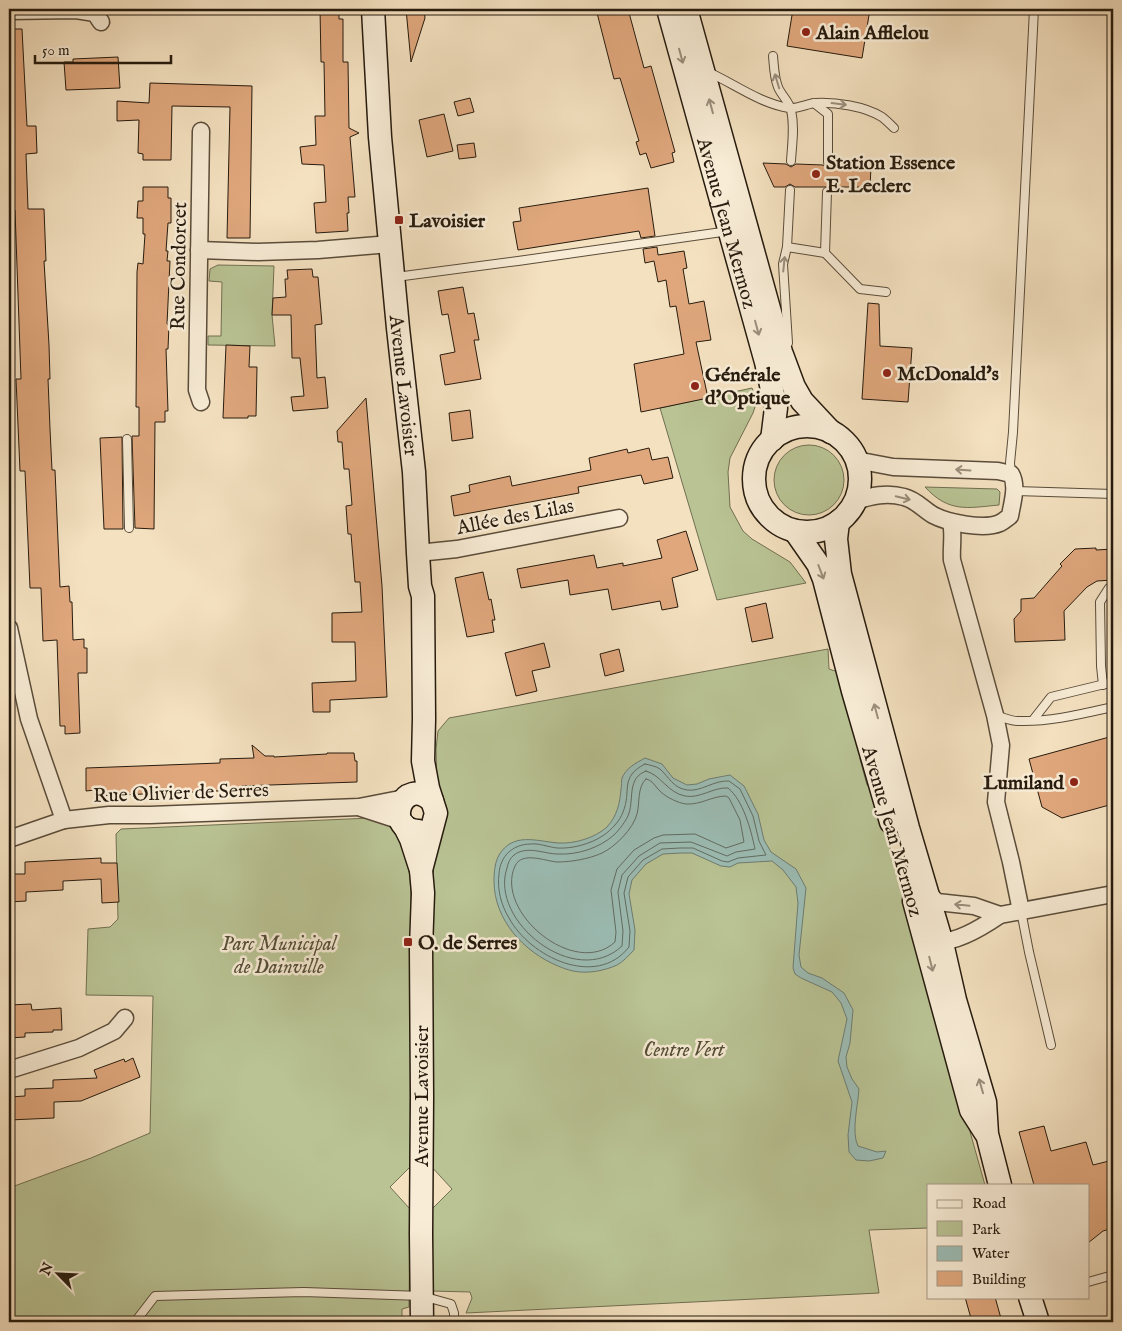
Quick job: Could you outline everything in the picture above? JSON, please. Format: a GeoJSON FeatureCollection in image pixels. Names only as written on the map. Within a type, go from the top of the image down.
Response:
{"type":"FeatureCollection","features":[{"type":"Feature","properties":{"kind":"main road","name":"Avenue Lavoisier"},"geometry":{"type":"LineString","coordinates":[[373,9],[380,137],[414,472],[420,586],[423,596],[423,761],[432,811],[421,870]]}},
{"type":"Feature","properties":{"kind":"main road","name":"Avenue Jean Mermoz"},"geometry":{"type":"LineString","coordinates":[[668,9],[764,355],[776,408],[772,440]]}},
{"type":"Feature","properties":{"kind":"main road","name":"Avenue Jean Mermoz"},"geometry":{"type":"LineString","coordinates":[[686,9],[768,310],[786,364],[794,387],[802,401],[831,432]]}},
{"type":"Feature","properties":{"kind":"main road"},"geometry":{"type":"LineString","coordinates":[[810,426],[831,432],[846,444],[856,460],[860,473],[855,501],[838,522],[828,528],[806,532],[784,527],[770,517],[760,504],[756,493],[755,470],[758,459],[772,440],[780,434],[800,427],[810,426]]}},
{"type":"Feature","properties":{"kind":"main road","name":"Avenue Jean Mermoz"},"geometry":{"type":"LineString","coordinates":[[838,522],[836,539],[840,574],[926,892],[942,943],[955,1000],[985,1102],[987,1134],[1000,1184]]}},
{"type":"Feature","properties":{"kind":"main road","name":"Avenue Jean Mermoz"},"geometry":{"type":"LineString","coordinates":[[795,531],[818,564],[824,580],[853,691],[906,875],[970,1110],[987,1134]]}},
{"type":"Feature","properties":{"kind":"main road","name":"Avenue Lavoisier"},"geometry":{"type":"LineString","coordinates":[[406,797],[423,761]]}},
{"type":"Feature","properties":{"kind":"main road"},"geometry":{"type":"LineString","coordinates":[[423,794],[432,811],[424,829],[419,831],[408,829],[402,823],[399,808],[406,797],[423,794]]}},
{"type":"Feature","properties":{"kind":"main road","name":"Avenue Lavoisier"},"geometry":{"type":"LineString","coordinates":[[402,823],[411,839],[421,870],[423,894],[420,1206],[422,1322]]}},
{"type":"Feature","properties":{"kind":"main road"},"geometry":{"type":"LineString","coordinates":[[1030,1298],[1038,1322]]}},
{"type":"Feature","properties":{"kind":"street"},"geometry":{"type":"LineString","coordinates":[[9,11],[76,10],[95,13],[101,22]]}},
{"type":"Feature","properties":{"kind":"street","name":"Rue Condorcet"},"geometry":{"type":"LineString","coordinates":[[201,402],[197,390],[202,131]]}},
{"type":"Feature","properties":{"kind":"street"},"geometry":{"type":"LineString","coordinates":[[199,250],[258,252],[318,250],[390,244]]}},
{"type":"Feature","properties":{"kind":"street"},"geometry":{"type":"LineString","coordinates":[[855,501],[877,494],[903,496],[916,502],[933,515],[951,522],[991,525],[1001,522],[1010,516],[1014,491],[1014,478],[1011,474],[998,471],[893,467],[856,460]]}},
{"type":"Feature","properties":{"kind":"street","name":"Allée des Lilas"},"geometry":{"type":"LineString","coordinates":[[418,553],[457,549],[619,518]]}},
{"type":"Feature","properties":{"kind":"street"},"geometry":{"type":"LineString","coordinates":[[951,522],[953,529],[952,560],[995,715],[1001,745],[996,802],[1021,911]]}},
{"type":"Feature","properties":{"kind":"street"},"geometry":{"type":"LineString","coordinates":[[9,628],[29,720],[64,820]]}},
{"type":"Feature","properties":{"kind":"street","name":"Rue Olivier de Serres"},"geometry":{"type":"LineString","coordinates":[[9,839],[64,820],[109,815],[359,807],[406,797]]}},
{"type":"Feature","properties":{"kind":"street","name":"Rue Olivier de Serres"},"geometry":{"type":"LineString","coordinates":[[359,807],[402,823]]}},
{"type":"Feature","properties":{"kind":"street"},"geometry":{"type":"LineString","coordinates":[[906,875],[918,888],[927,924],[934,941],[942,943],[963,936],[1000,915],[1113,894]]}},
{"type":"Feature","properties":{"kind":"street"},"geometry":{"type":"LineString","coordinates":[[926,892],[938,902],[974,906],[1000,915]]}},
{"type":"Feature","properties":{"kind":"street"},"geometry":{"type":"LineString","coordinates":[[9,1070],[79,1048],[114,1031],[126,1018]]}},
{"type":"Feature","properties":{"kind":"lane"},"geometry":{"type":"LineString","coordinates":[[1011,474],[1010,463],[1034,9]]}},
{"type":"Feature","properties":{"kind":"lane"},"geometry":{"type":"LineString","coordinates":[[773,56],[778,88],[784,94],[790,108],[794,126],[791,161]]}},
{"type":"Feature","properties":{"kind":"lane"},"geometry":{"type":"LineString","coordinates":[[702,70],[749,95],[790,108],[814,103],[834,103],[862,109],[882,117],[894,128]]}},
{"type":"Feature","properties":{"kind":"lane"},"geometry":{"type":"LineString","coordinates":[[814,103],[828,114],[828,162]]}},
{"type":"Feature","properties":{"kind":"lane"},"geometry":{"type":"LineString","coordinates":[[786,364],[788,345],[783,264],[787,247],[790,190]]}},
{"type":"Feature","properties":{"kind":"lane"},"geometry":{"type":"LineString","coordinates":[[825,253],[827,192]]}},
{"type":"Feature","properties":{"kind":"lane"},"geometry":{"type":"LineString","coordinates":[[394,277],[518,262],[730,230]]}},
{"type":"Feature","properties":{"kind":"lane"},"geometry":{"type":"LineString","coordinates":[[787,247],[825,253],[860,289],[886,292]]}},
{"type":"Feature","properties":{"kind":"lane"},"geometry":{"type":"LineString","coordinates":[[127,440],[129,528]]}},
{"type":"Feature","properties":{"kind":"lane"},"geometry":{"type":"LineString","coordinates":[[1014,491],[1113,494]]}},
{"type":"Feature","properties":{"kind":"lane"},"geometry":{"type":"LineString","coordinates":[[1103,684],[1100,602],[1108,588],[1113,588]]}},
{"type":"Feature","properties":{"kind":"lane"},"geometry":{"type":"LineString","coordinates":[[1033,720],[1052,698],[1113,682]]}},
{"type":"Feature","properties":{"kind":"lane"},"geometry":{"type":"LineString","coordinates":[[995,715],[1016,721],[1066,718],[1113,707]]}},
{"type":"Feature","properties":{"kind":"lane"},"geometry":{"type":"LineString","coordinates":[[1021,911],[1051,1045]]}},
{"type":"Feature","properties":{"kind":"lane"},"geometry":{"type":"LineString","coordinates":[[1090,1281],[1113,1275]]}},
{"type":"Feature","properties":{"kind":"lane"},"geometry":{"type":"LineString","coordinates":[[135,1322],[155,1296],[334,1292],[422,1296],[451,1304],[454,1322]]}},
{"type":"Feature","properties":{"kind":"green space"},"geometry":{"type":"Polygon","coordinates":[[[218,265],[274,266],[272,315],[275,346],[208,345],[208,336],[221,336],[222,282],[209,281],[210,269],[218,265]]]}},
{"type":"Feature","properties":{"kind":"green space"},"geometry":{"type":"Polygon","coordinates":[[[752,388],[757,401],[753,413],[730,458],[728,472],[730,507],[743,531],[752,539],[790,562],[806,583],[717,600],[660,408],[752,388]]]}},
{"type":"Feature","properties":{"kind":"green space"},"geometry":{"type":"Polygon","coordinates":[[[809,445],[822,448],[834,455],[841,467],[844,480],[841,493],[834,505],[822,512],[809,515],[796,512],[784,505],[777,493],[774,480],[777,467],[784,455],[796,448],[809,445]]]}},
{"type":"Feature","properties":{"kind":"green space"},"geometry":{"type":"Polygon","coordinates":[[[925,487],[997,489],[1000,492],[999,505],[959,507],[942,501],[925,487]]]}},
{"type":"Feature","properties":{"kind":"green space","name":"Centre Vert"},"geometry":{"type":"Polygon","coordinates":[[[828,649],[829,669],[841,673],[863,742],[860,759],[867,785],[873,787],[985,1184],[927,1184],[927,1228],[869,1230],[879,1293],[466,1313],[472,1298],[470,1292],[431,1291],[430,1211],[452,1189],[430,1165],[432,894],[437,786],[436,749],[438,731],[449,718],[828,649]]]}},
{"type":"Feature","properties":{"kind":"green space","name":"Parc Municipal de Dainville"},"geometry":{"type":"Polygon","coordinates":[[[371,818],[392,824],[409,858],[411,894],[410,1167],[390,1187],[410,1209],[409,1307],[402,1309],[402,1322],[9,1322],[9,1188],[91,1158],[150,1133],[153,996],[86,995],[88,929],[110,927],[118,919],[116,834],[121,829],[371,818]]]}},
{"type":"Feature","properties":{"kind":"water"},"geometry":{"type":"Polygon","coordinates":[[[645,758],[662,764],[673,778],[687,785],[730,775],[744,786],[758,814],[764,840],[771,852],[796,869],[806,888],[799,955],[801,967],[808,973],[822,978],[844,993],[853,1010],[850,1043],[846,1057],[847,1067],[859,1089],[855,1126],[856,1140],[858,1146],[877,1152],[886,1151],[883,1158],[869,1161],[856,1160],[849,1152],[848,1135],[852,1102],[838,1061],[847,1019],[841,1003],[832,992],[795,974],[793,968],[798,903],[796,887],[783,870],[772,861],[738,863],[730,867],[721,866],[692,853],[681,853],[663,854],[646,864],[632,880],[629,894],[635,930],[634,950],[619,964],[601,970],[590,972],[573,971],[545,960],[523,943],[505,921],[495,895],[494,881],[499,855],[505,848],[511,843],[526,840],[558,843],[584,840],[602,831],[610,823],[617,809],[624,774],[632,766],[645,758]]]}},
{"type":"Feature","properties":{"kind":"building"},"geometry":{"type":"Polygon","coordinates":[[[320,9],[339,9],[339,19],[343,19],[343,62],[348,62],[349,128],[359,133],[350,137],[355,197],[348,197],[348,231],[316,233],[314,203],[326,202],[324,165],[302,164],[300,147],[316,145],[315,116],[325,116],[324,62],[321,62],[320,9]]]}},
{"type":"Feature","properties":{"kind":"building"},"geometry":{"type":"Polygon","coordinates":[[[406,9],[424,9],[425,18],[411,62],[406,9]]]}},
{"type":"Feature","properties":{"kind":"building"},"geometry":{"type":"Polygon","coordinates":[[[596,9],[628,9],[644,68],[651,66],[675,152],[672,153],[674,162],[651,168],[646,153],[640,155],[636,142],[639,141],[620,78],[614,79],[596,9]]]}},
{"type":"Feature","properties":{"kind":"building"},"geometry":{"type":"Polygon","coordinates":[[[793,9],[870,9],[862,58],[787,46],[793,9]]]}},
{"type":"Feature","properties":{"kind":"building"},"geometry":{"type":"Polygon","coordinates":[[[9,29],[22,29],[27,126],[36,126],[37,153],[26,154],[28,209],[44,209],[50,429],[52,470],[55,470],[60,587],[69,586],[70,602],[72,602],[73,640],[84,639],[84,648],[87,648],[87,673],[78,673],[80,733],[65,734],[65,726],[60,726],[57,640],[43,641],[41,588],[30,588],[25,471],[20,471],[16,379],[21,379],[15,210],[9,211],[9,29]]]}},
{"type":"Feature","properties":{"kind":"building"},"geometry":{"type":"Polygon","coordinates":[[[118,57],[120,88],[66,90],[64,62],[73,62],[73,59],[118,57]]]}},
{"type":"Feature","properties":{"kind":"building"},"geometry":{"type":"Polygon","coordinates":[[[150,83],[252,86],[250,238],[227,238],[230,107],[172,106],[171,160],[143,160],[143,154],[138,153],[139,120],[117,121],[117,101],[149,103],[150,83]]]}},
{"type":"Feature","properties":{"kind":"building"},"geometry":{"type":"Polygon","coordinates":[[[470,98],[474,112],[458,116],[454,102],[470,98]]]}},
{"type":"Feature","properties":{"kind":"building"},"geometry":{"type":"Polygon","coordinates":[[[444,114],[453,151],[427,157],[419,120],[444,114]]]}},
{"type":"Feature","properties":{"kind":"building"},"geometry":{"type":"Polygon","coordinates":[[[474,143],[476,157],[459,159],[457,145],[474,143]]]}},
{"type":"Feature","properties":{"kind":"building"},"geometry":{"type":"Polygon","coordinates":[[[763,163],[786,164],[791,167],[796,164],[823,165],[828,168],[832,166],[871,167],[870,187],[795,187],[790,184],[785,187],[774,187],[763,163]]]}},
{"type":"Feature","properties":{"kind":"building"},"geometry":{"type":"Polygon","coordinates":[[[143,187],[168,187],[168,198],[171,198],[171,223],[168,223],[166,251],[168,251],[167,261],[170,261],[167,324],[169,324],[168,349],[166,349],[168,411],[165,411],[165,422],[155,422],[154,529],[135,528],[132,436],[139,436],[139,407],[136,407],[137,272],[138,263],[143,264],[145,234],[143,234],[143,218],[137,218],[138,201],[143,201],[143,187]]]}},
{"type":"Feature","properties":{"kind":"building"},"geometry":{"type":"Polygon","coordinates":[[[648,188],[655,236],[641,238],[639,231],[518,250],[513,222],[521,221],[519,208],[648,188]]]}},
{"type":"Feature","properties":{"kind":"building"},"geometry":{"type":"Polygon","coordinates":[[[657,247],[658,255],[684,251],[687,268],[683,269],[689,304],[704,301],[711,340],[696,342],[708,398],[641,412],[634,364],[684,354],[676,306],[670,307],[666,280],[658,282],[654,261],[645,263],[643,249],[657,247]]]}},
{"type":"Feature","properties":{"kind":"building"},"geometry":{"type":"Polygon","coordinates":[[[312,269],[313,277],[318,277],[322,324],[315,325],[317,378],[325,377],[328,408],[293,411],[291,397],[304,396],[300,358],[292,358],[291,315],[272,315],[273,298],[286,297],[285,279],[288,279],[287,270],[312,269]]]}},
{"type":"Feature","properties":{"kind":"building"},"geometry":{"type":"Polygon","coordinates":[[[463,287],[468,314],[474,313],[479,340],[474,340],[481,379],[445,385],[440,355],[455,352],[448,314],[442,315],[438,291],[463,287]]]}},
{"type":"Feature","properties":{"kind":"building","name":"McDonald's"},"geometry":{"type":"Polygon","coordinates":[[[868,303],[879,304],[880,346],[912,348],[908,402],[862,399],[868,303]]]}},
{"type":"Feature","properties":{"kind":"building"},"geometry":{"type":"Polygon","coordinates":[[[226,345],[250,346],[249,367],[257,367],[256,416],[248,416],[248,418],[223,418],[226,345]]]}},
{"type":"Feature","properties":{"kind":"building"},"geometry":{"type":"Polygon","coordinates":[[[366,398],[382,586],[387,697],[330,700],[330,712],[313,712],[312,683],[356,681],[355,642],[332,642],[332,613],[362,612],[360,582],[355,582],[351,534],[348,534],[346,506],[352,505],[349,469],[344,469],[342,442],[338,442],[337,431],[366,398]]]}},
{"type":"Feature","properties":{"kind":"building"},"geometry":{"type":"Polygon","coordinates":[[[470,410],[473,438],[452,441],[449,413],[470,410]]]}},
{"type":"Feature","properties":{"kind":"building"},"geometry":{"type":"Polygon","coordinates":[[[122,437],[123,529],[104,529],[100,438],[122,437]]]}},
{"type":"Feature","properties":{"kind":"building"},"geometry":{"type":"Polygon","coordinates":[[[649,448],[652,460],[668,457],[673,478],[644,484],[641,475],[578,487],[579,493],[454,516],[451,496],[470,492],[469,485],[510,476],[512,486],[591,470],[589,458],[627,449],[628,453],[649,448]]]}},
{"type":"Feature","properties":{"kind":"building"},"geometry":{"type":"Polygon","coordinates":[[[686,531],[698,570],[672,578],[678,607],[662,610],[660,601],[612,610],[608,589],[570,595],[568,580],[521,588],[517,569],[594,555],[597,568],[623,563],[623,566],[662,558],[657,540],[686,531]]]}},
{"type":"Feature","properties":{"kind":"building"},"geometry":{"type":"Polygon","coordinates":[[[1096,548],[1096,550],[1113,549],[1113,580],[1097,581],[1087,587],[1064,611],[1065,640],[1015,642],[1014,619],[1021,611],[1021,599],[1034,598],[1062,566],[1060,564],[1075,549],[1096,548]]]}},
{"type":"Feature","properties":{"kind":"building"},"geometry":{"type":"Polygon","coordinates":[[[483,572],[495,620],[492,620],[494,632],[467,637],[455,578],[483,572]]]}},
{"type":"Feature","properties":{"kind":"building"},"geometry":{"type":"Polygon","coordinates":[[[766,603],[773,638],[752,642],[745,608],[766,603]]]}},
{"type":"Feature","properties":{"kind":"building"},"geometry":{"type":"Polygon","coordinates":[[[544,643],[550,667],[532,671],[537,691],[516,696],[505,653],[544,643]]]}},
{"type":"Feature","properties":{"kind":"building"},"geometry":{"type":"Polygon","coordinates":[[[619,649],[624,671],[605,676],[600,654],[619,649]]]}},
{"type":"Feature","properties":{"kind":"building","name":"Lumiland"},"geometry":{"type":"Polygon","coordinates":[[[1113,736],[1113,804],[1062,818],[1042,807],[1029,759],[1113,736]]]}},
{"type":"Feature","properties":{"kind":"building"},"geometry":{"type":"Polygon","coordinates":[[[252,745],[265,756],[274,757],[354,753],[355,761],[357,761],[357,782],[241,786],[241,790],[95,796],[95,790],[86,791],[86,768],[220,763],[220,759],[254,758],[252,745]]]}},
{"type":"Feature","properties":{"kind":"building"},"geometry":{"type":"Polygon","coordinates":[[[101,858],[101,863],[117,863],[119,902],[102,903],[101,879],[63,881],[63,890],[26,892],[26,901],[9,902],[9,874],[25,874],[25,862],[101,858]]]}},
{"type":"Feature","properties":{"kind":"building"},"geometry":{"type":"Polygon","coordinates":[[[31,1004],[32,1010],[61,1008],[62,1030],[25,1033],[25,1037],[9,1038],[9,1005],[31,1004]]]}},
{"type":"Feature","properties":{"kind":"building"},"geometry":{"type":"Polygon","coordinates":[[[133,1058],[140,1077],[81,1101],[54,1102],[54,1118],[9,1120],[9,1097],[25,1096],[25,1089],[53,1088],[53,1080],[97,1078],[94,1070],[124,1059],[125,1062],[133,1058]]]}},
{"type":"Feature","properties":{"kind":"building"},"geometry":{"type":"Polygon","coordinates":[[[1044,1126],[1051,1151],[1086,1142],[1093,1165],[1113,1160],[1113,1228],[1103,1231],[1090,1241],[1090,1184],[1034,1184],[1019,1132],[1044,1126]]]}},
{"type":"Feature","properties":{"kind":"building"},"geometry":{"type":"Polygon","coordinates":[[[965,1298],[995,1298],[1002,1322],[972,1322],[965,1298]]]}},
{"type":"Feature","properties":{"kind":"place","name":"Alain Afflelou"},"geometry":{"type":"Point","coordinates":[806,32]}},
{"type":"Feature","properties":{"kind":"place","name":"Station Essence E. Leclerc"},"geometry":{"type":"Point","coordinates":[816,174]}},
{"type":"Feature","properties":{"kind":"place","name":"Lavoisier"},"geometry":{"type":"Point","coordinates":[399,220]}},
{"type":"Feature","properties":{"kind":"place","name":"McDonald's"},"geometry":{"type":"Point","coordinates":[887,373]}},
{"type":"Feature","properties":{"kind":"place","name":"Générale d'Optique"},"geometry":{"type":"Point","coordinates":[695,386]}},
{"type":"Feature","properties":{"kind":"place","name":"Lumiland"},"geometry":{"type":"Point","coordinates":[1074,782]}},
{"type":"Feature","properties":{"kind":"place","name":"O. de Serres"},"geometry":{"type":"Point","coordinates":[408,942]}}]}
